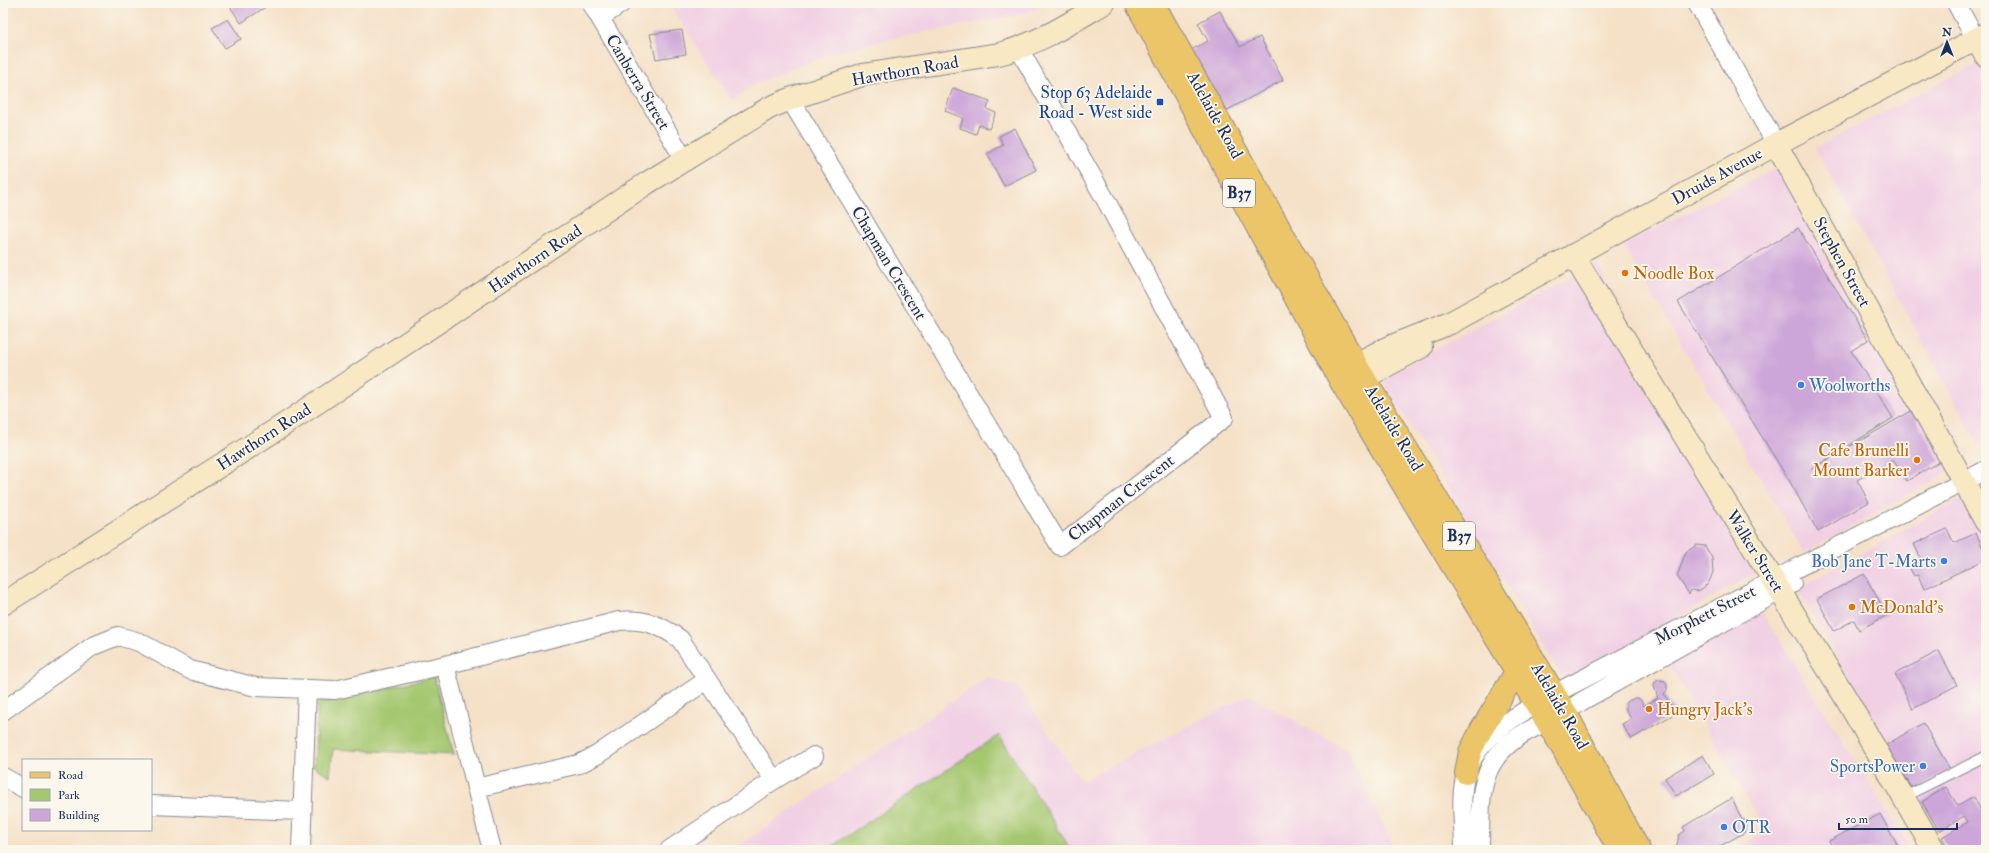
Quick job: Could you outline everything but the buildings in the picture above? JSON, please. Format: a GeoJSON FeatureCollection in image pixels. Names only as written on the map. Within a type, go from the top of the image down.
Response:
{"type":"FeatureCollection","features":[{"type":"Feature","properties":{"kind":"main road","name":"Adelaide Road"},"geometry":{"type":"LineString","coordinates":[[1136,3],[1341,382],[1541,714],[1619,850]]}},
{"type":"Feature","properties":{"kind":"main road","name":"Adelaide Road"},"geometry":{"type":"LineString","coordinates":[[1153,3],[1360,371],[1566,713],[1639,850]]}},
{"type":"Feature","properties":{"kind":"main road"},"geometry":{"type":"LineString","coordinates":[[1466,773],[1470,752],[1480,732],[1516,672]]}},
{"type":"Feature","properties":{"kind":"street"},"geometry":{"type":"LineString","coordinates":[[595,10],[622,3]]}},
{"type":"Feature","properties":{"kind":"street","name":"Hawthorn Road"},"geometry":{"type":"LineString","coordinates":[[3,604],[282,426],[647,183],[769,108],[790,99],[862,75],[999,54],[1019,49],[1037,42],[1104,3]]}},
{"type":"Feature","properties":{"kind":"street","name":"Stephen Street"},"geometry":{"type":"LineString","coordinates":[[1697,3],[1986,522]]}},
{"type":"Feature","properties":{"kind":"street"},"geometry":{"type":"LineString","coordinates":[[1956,3],[1983,43]]}},
{"type":"Feature","properties":{"kind":"street","name":"Canberra Street"},"geometry":{"type":"LineString","coordinates":[[595,10],[685,161]]}},
{"type":"Feature","properties":{"kind":"street","name":"Druids Avenue"},"geometry":{"type":"LineString","coordinates":[[1341,382],[1360,371],[1387,348],[1450,323],[1776,144],[1983,43]]}},
{"type":"Feature","properties":{"kind":"street","name":"Chapman Crescent"},"geometry":{"type":"LineString","coordinates":[[790,99],[1060,546],[1224,418],[1104,197],[1019,49]]}},
{"type":"Feature","properties":{"kind":"street","name":"Walker Street"},"geometry":{"type":"LineString","coordinates":[[1573,255],[1777,585],[1904,797],[1934,850]]}},
{"type":"Feature","properties":{"kind":"street","name":"Morphett Street"},"geometry":{"type":"LineString","coordinates":[[1541,714],[1554,694],[1875,538],[1963,481],[1986,464]]}},
{"type":"Feature","properties":{"kind":"street","name":"Morphett Street"},"geometry":{"type":"LineString","coordinates":[[1963,481],[1986,470]]}},
{"type":"Feature","properties":{"kind":"street","name":"Morphett Street"},"geometry":{"type":"LineString","coordinates":[[1541,714],[1566,713],[1582,701],[1777,585]]}},
{"type":"Feature","properties":{"kind":"street"},"geometry":{"type":"LineString","coordinates":[[3,711],[92,646],[118,636],[140,642],[190,670],[256,687],[334,690],[445,665],[619,622],[636,620],[652,623],[669,631],[680,639],[774,780]]}},
{"type":"Feature","properties":{"kind":"street"},"geometry":{"type":"LineString","coordinates":[[445,665],[492,850]]}},
{"type":"Feature","properties":{"kind":"street"},"geometry":{"type":"LineString","coordinates":[[476,788],[579,764],[597,755],[707,680]]}},
{"type":"Feature","properties":{"kind":"street"},"geometry":{"type":"LineString","coordinates":[[301,850],[307,689]]}},
{"type":"Feature","properties":{"kind":"street"},"geometry":{"type":"LineString","coordinates":[[1464,850],[1464,791],[1466,773],[1478,750],[1507,722],[1541,714]]}},
{"type":"Feature","properties":{"kind":"street"},"geometry":{"type":"LineString","coordinates":[[1480,850],[1481,790],[1488,771],[1498,753],[1526,732],[1541,714]]}},
{"type":"Feature","properties":{"kind":"street"},"geometry":{"type":"LineString","coordinates":[[669,850],[774,780],[814,756]]}},
{"type":"Feature","properties":{"kind":"street"},"geometry":{"type":"LineString","coordinates":[[3,777],[22,787]]}},
{"type":"Feature","properties":{"kind":"street"},"geometry":{"type":"LineString","coordinates":[[152,805],[302,811]]}},
{"type":"Feature","properties":{"kind":"lane"},"geometry":{"type":"LineString","coordinates":[[1904,797],[1986,756]]}},
{"type":"Feature","properties":{"kind":"shaded area"},"geometry":{"type":"Polygon","coordinates":[[[668,3],[1048,3],[1023,14],[895,38],[831,53],[759,82],[732,100],[668,3]]]}},
{"type":"Feature","properties":{"kind":"shaded area"},"geometry":{"type":"Polygon","coordinates":[[[1984,60],[1986,63],[1986,441],[1979,445],[1815,148],[1984,60]]]}},
{"type":"Feature","properties":{"kind":"shaded area"},"geometry":{"type":"Polygon","coordinates":[[[1785,164],[1953,469],[1804,553],[1623,245],[1785,164]]]}},
{"type":"Feature","properties":{"kind":"shaded area"},"geometry":{"type":"Polygon","coordinates":[[[1597,263],[1760,570],[1565,682],[1382,379],[1597,263]]]}},
{"type":"Feature","properties":{"kind":"shaded area"},"geometry":{"type":"Polygon","coordinates":[[[1974,491],[1986,513],[1986,850],[1951,850],[1797,589],[1974,491]]]}},
{"type":"Feature","properties":{"kind":"shaded area"},"geometry":{"type":"Polygon","coordinates":[[[1759,608],[1911,850],[1735,850],[1766,831],[1668,662],[1759,608]]]}},
{"type":"Feature","properties":{"kind":"shaded area"},"geometry":{"type":"Polygon","coordinates":[[[988,677],[1017,687],[1082,781],[1249,695],[1348,751],[1395,850],[732,850],[988,677]]]}},
{"type":"Feature","properties":{"kind":"green space"},"geometry":{"type":"Polygon","coordinates":[[[434,677],[454,755],[333,749],[330,776],[314,767],[318,703],[434,677]]]}},
{"type":"Feature","properties":{"kind":"green space"},"geometry":{"type":"Polygon","coordinates":[[[999,735],[1071,850],[826,850],[999,735]]]}},
{"type":"Feature","properties":{"kind":"place","name":"Stop 63 Adelaide Road - West side"},"geometry":{"type":"Point","coordinates":[1160,102]}},
{"type":"Feature","properties":{"kind":"place","name":"Noodle Box"},"geometry":{"type":"Point","coordinates":[1625,273]}},
{"type":"Feature","properties":{"kind":"place","name":"Woolworths"},"geometry":{"type":"Point","coordinates":[1801,385]}},
{"type":"Feature","properties":{"kind":"place","name":"Cafe Brunelli Mount Barker"},"geometry":{"type":"Point","coordinates":[1917,460]}},
{"type":"Feature","properties":{"kind":"place","name":"Bob Jane T-Marts"},"geometry":{"type":"Point","coordinates":[1944,561]}},
{"type":"Feature","properties":{"kind":"place","name":"McDonald's"},"geometry":{"type":"Point","coordinates":[1852,607]}},
{"type":"Feature","properties":{"kind":"place","name":"Hungry Jack's"},"geometry":{"type":"Point","coordinates":[1649,709]}},
{"type":"Feature","properties":{"kind":"place","name":"SportsPower"},"geometry":{"type":"Point","coordinates":[1923,766]}},
{"type":"Feature","properties":{"kind":"place","name":"OTR"},"geometry":{"type":"Point","coordinates":[1724,827]}}]}
